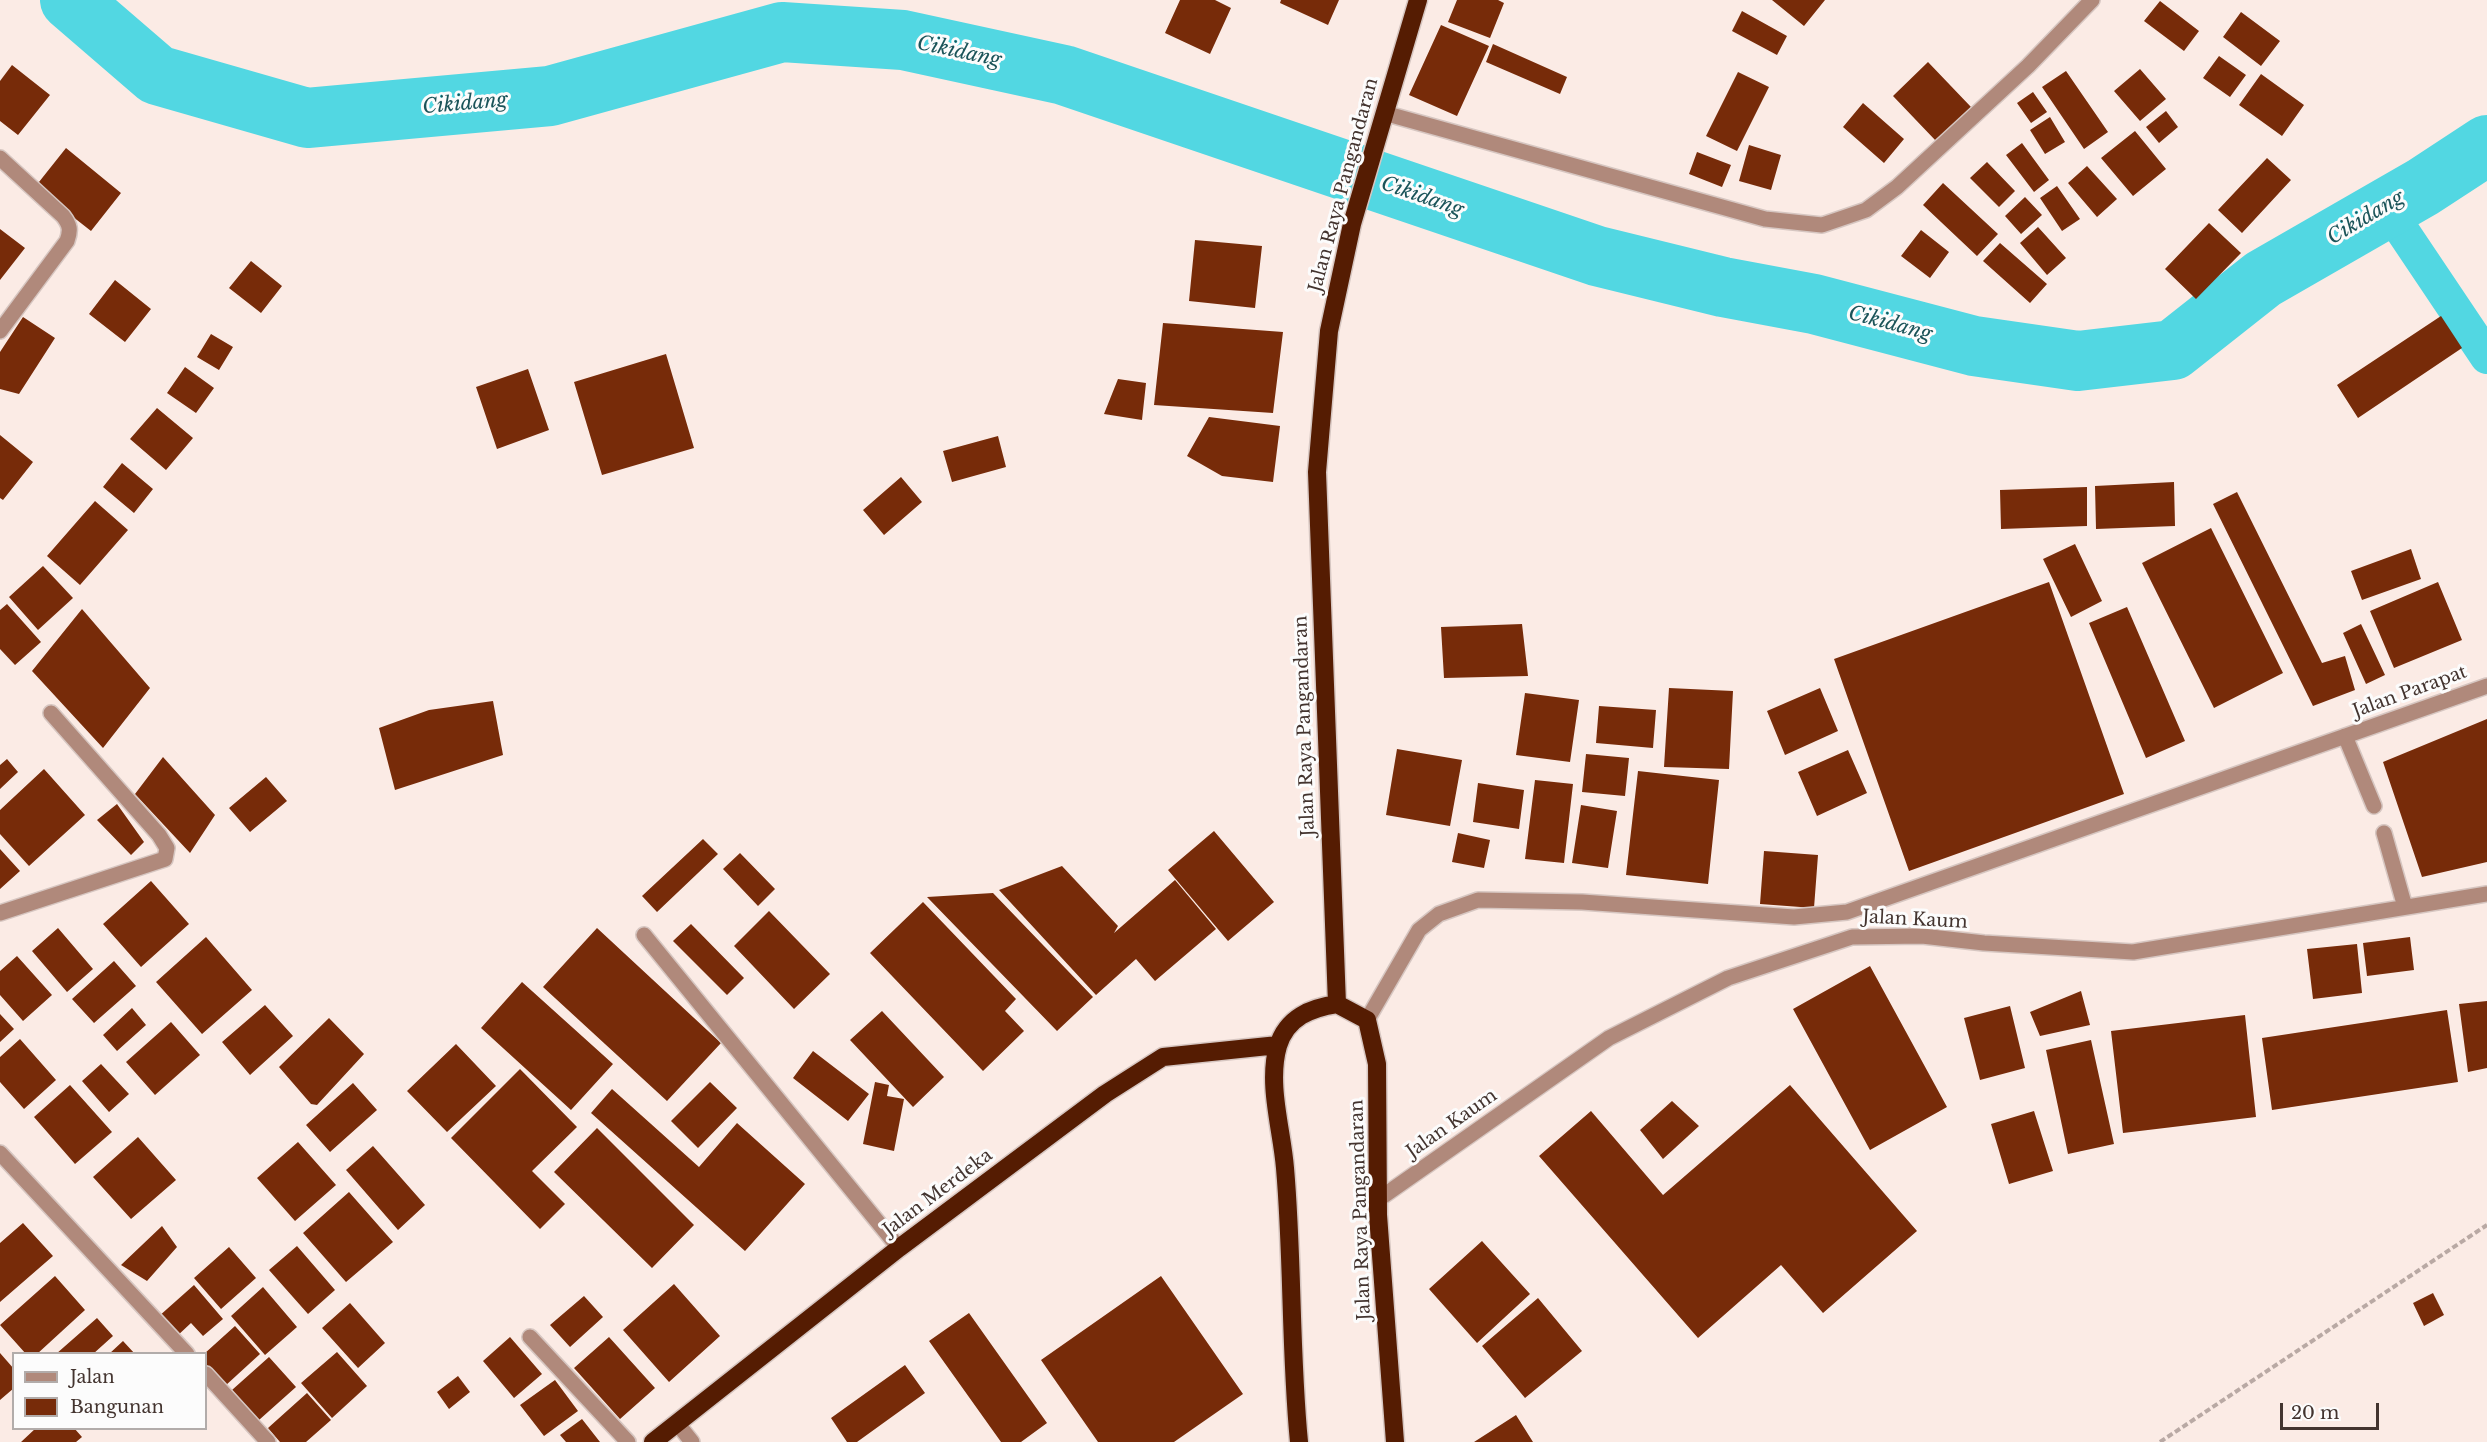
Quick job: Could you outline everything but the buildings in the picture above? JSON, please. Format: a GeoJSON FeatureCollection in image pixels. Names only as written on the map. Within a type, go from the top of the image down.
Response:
{"type":"FeatureCollection","features":[{"type":"Feature","properties":{"kind":"highway","name":"Jalan Raya Pangandaran"},"geometry":{"type":"LineString","coordinates":[[1337,1004],[1317,472],[1329,331],[1352,224],[1418,0]]}},
{"type":"Feature","properties":{"kind":"highway"},"geometry":{"type":"LineString","coordinates":[[1295,1439],[1285,1167],[1275,1096],[1278,1045],[1296,1017],[1313,1008],[1337,1004],[1367,1020]]}},
{"type":"Feature","properties":{"kind":"highway","name":"Jalan Raya Pangandaran"},"geometry":{"type":"LineString","coordinates":[[1367,1020],[1377,1064],[1378,1199],[1395,1442]]}},
{"type":"Feature","properties":{"kind":"highway","name":"Jalan Merdeka"},"geometry":{"type":"LineString","coordinates":[[653,1442],[899,1248],[1105,1094],[1163,1058],[1278,1045]]}},
{"type":"Feature","properties":{"kind":"street"},"geometry":{"type":"LineString","coordinates":[[1384,114],[1766,219],[1822,225],[1866,210],[1897,188],[2028,66],[2092,0]]}},
{"type":"Feature","properties":{"kind":"street"},"geometry":{"type":"LineString","coordinates":[[0,158],[63,216],[70,225],[70,232],[67,241],[0,331]]}},
{"type":"Feature","properties":{"kind":"street","name":"Jalan Parapat"},"geometry":{"type":"LineString","coordinates":[[2345,736],[2487,686]]}},
{"type":"Feature","properties":{"kind":"street"},"geometry":{"type":"LineString","coordinates":[[0,913],[165,859],[167,848],[159,835],[51,713]]}},
{"type":"Feature","properties":{"kind":"street"},"geometry":{"type":"LineString","coordinates":[[2345,736],[2374,806]]}},
{"type":"Feature","properties":{"kind":"street","name":"Jalan Kaum"},"geometry":{"type":"LineString","coordinates":[[1367,1020],[1419,930],[1439,914],[1478,900],[1582,902],[1794,917],[1847,912],[2345,736]]}},
{"type":"Feature","properties":{"kind":"street"},"geometry":{"type":"LineString","coordinates":[[2384,833],[2405,907]]}},
{"type":"Feature","properties":{"kind":"street","name":"Jalan Kaum"},"geometry":{"type":"LineString","coordinates":[[1378,1199],[1609,1038],[1728,978],[1852,937],[1922,936],[1984,943],[2133,952],[2487,894]]}},
{"type":"Feature","properties":{"kind":"street"},"geometry":{"type":"LineString","coordinates":[[644,935],[899,1248]]}},
{"type":"Feature","properties":{"kind":"street"},"geometry":{"type":"LineString","coordinates":[[0,1153],[186,1352]]}},
{"type":"Feature","properties":{"kind":"street"},"geometry":{"type":"LineString","coordinates":[[530,1337],[628,1442]]}},
{"type":"Feature","properties":{"kind":"street"},"geometry":{"type":"LineString","coordinates":[[207,1375],[268,1442]]}},
{"type":"Feature","properties":{"kind":"street"},"geometry":{"type":"LineString","coordinates":[[677,1424],[692,1442]]}},
{"type":"Feature","properties":{"kind":"path"},"geometry":{"type":"LineString","coordinates":[[2160,1442],[2487,1225]]}},
{"type":"Feature","properties":{"kind":"waterway","name":"Cikidang"},"geometry":{"type":"LineString","coordinates":[[70,0],[157,75],[307,118],[550,96],[782,32],[903,40],[1064,75],[1597,256],[1723,287],[1814,304],[1974,346],[2078,361],[2173,350],[2263,279],[2423,187],[2487,145]]}},
{"type":"Feature","properties":{"kind":"waterway"},"geometry":{"type":"LineString","coordinates":[[2387,208],[2487,357]]}}]}
